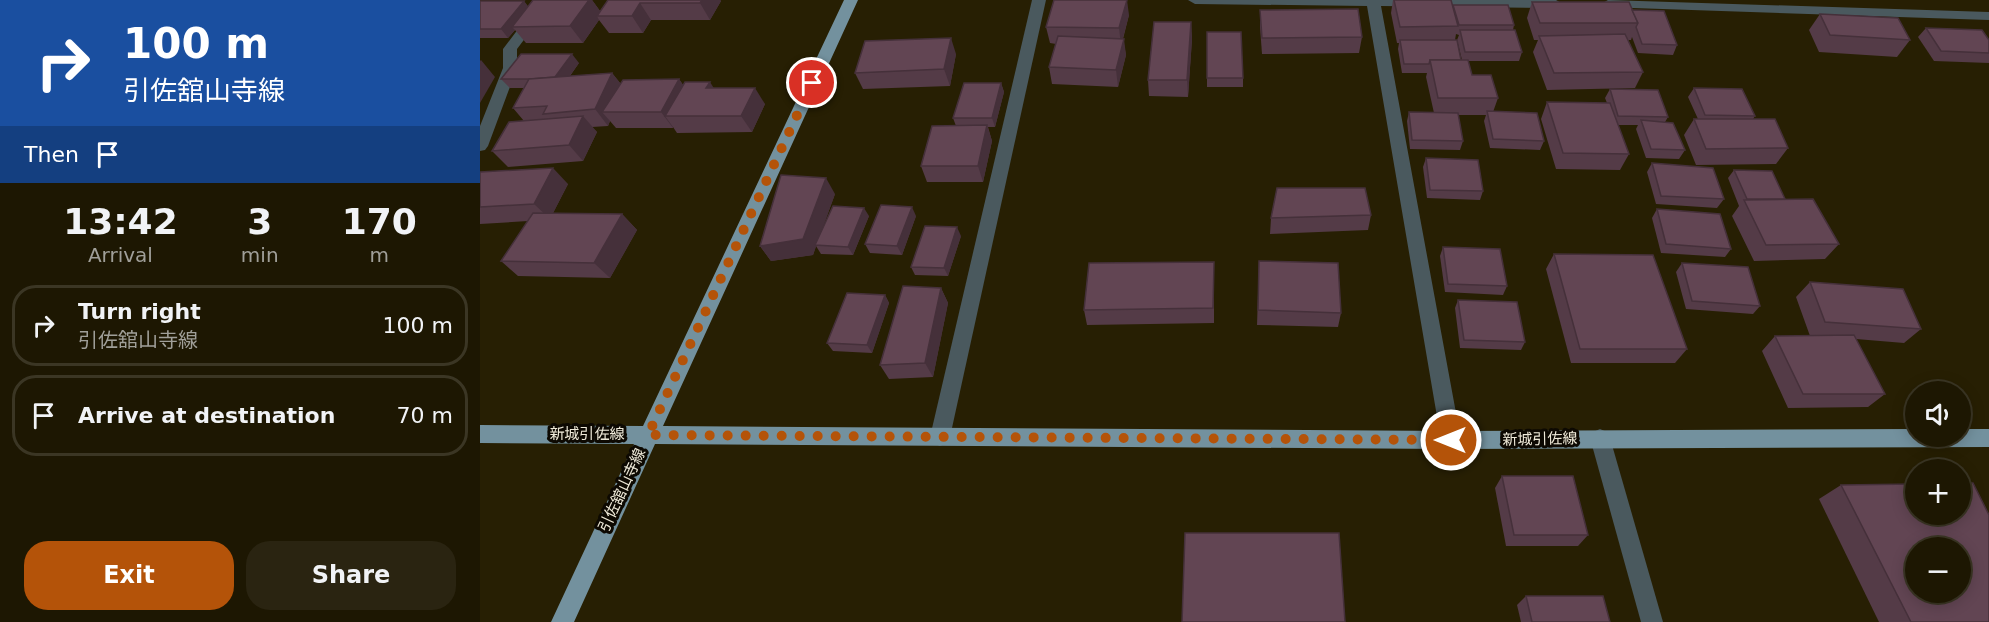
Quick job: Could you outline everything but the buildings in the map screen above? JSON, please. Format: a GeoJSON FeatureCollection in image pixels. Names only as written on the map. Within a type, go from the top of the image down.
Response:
{"type":"FeatureCollection","features":[{"type":"Feature","properties":{"kind":"main road","name":"引佐舘山寺線"},"geometry":{"type":"LineString","coordinates":[[562,622],[851,0]]}},
{"type":"Feature","properties":{"kind":"main road","name":"新城引佐線"},"geometry":{"type":"LineString","coordinates":[[480,434],[1451,440],[1989,438]]}},
{"type":"Feature","properties":{"kind":"street"},"geometry":{"type":"LineString","coordinates":[[480,146],[510,68],[510,49],[547,0]]}},
{"type":"Feature","properties":{"kind":"street"},"geometry":{"type":"LineString","coordinates":[[940,437],[1039,0]]}},
{"type":"Feature","properties":{"kind":"street"},"geometry":{"type":"LineString","coordinates":[[1195,0],[1570,4]]}},
{"type":"Feature","properties":{"kind":"street"},"geometry":{"type":"LineString","coordinates":[[1373,1],[1451,440]]}},
{"type":"Feature","properties":{"kind":"street"},"geometry":{"type":"LineString","coordinates":[[1594,4],[1708,3],[1989,16]]}},
{"type":"Feature","properties":{"kind":"street"},"geometry":{"type":"LineString","coordinates":[[1600,438],[1652,622]]}},
{"type":"Feature","properties":{"kind":"route"},"geometry":{"type":"LineString","coordinates":[[812,83],[648,435],[1451,440]]}}]}
